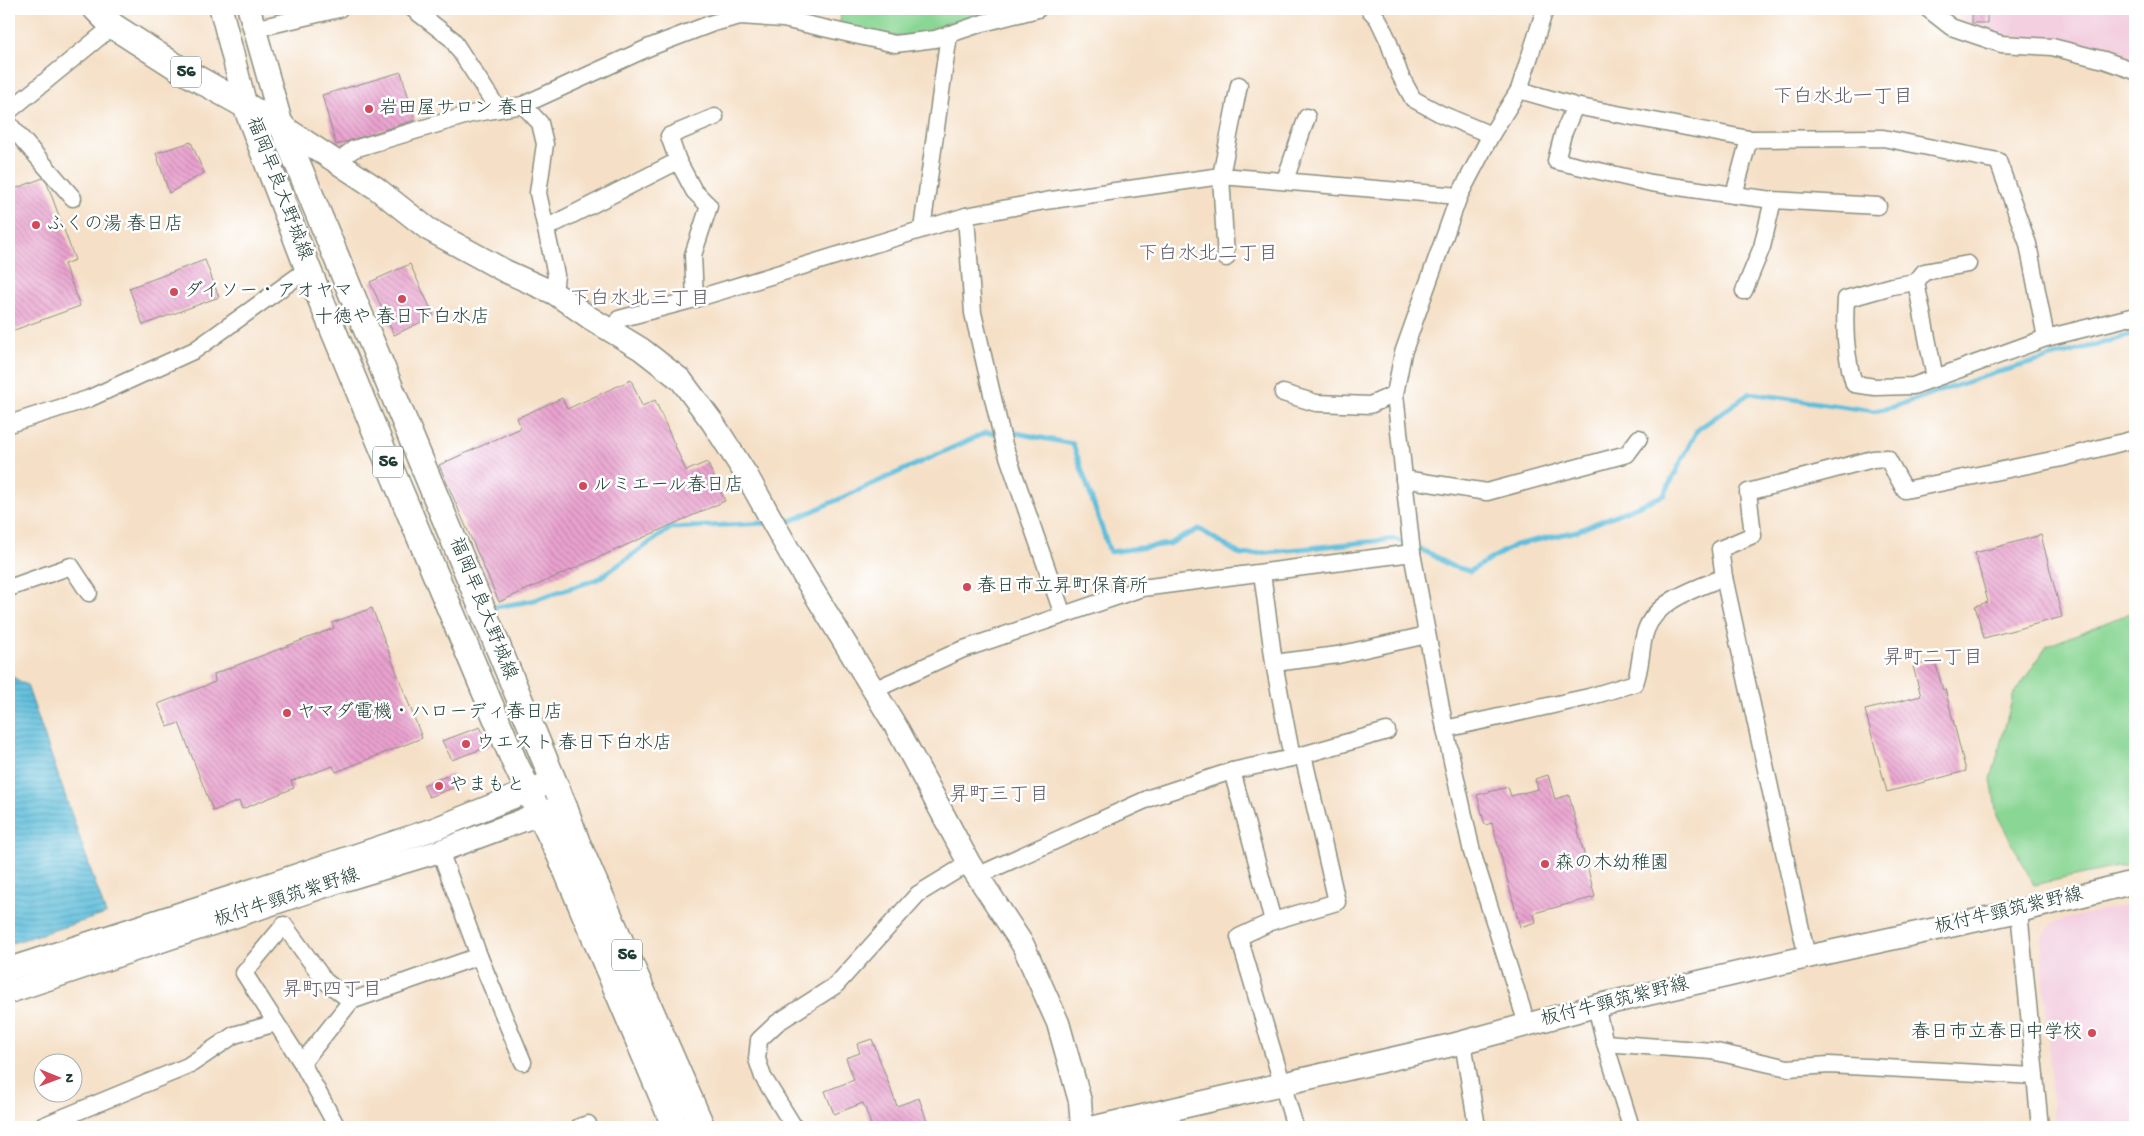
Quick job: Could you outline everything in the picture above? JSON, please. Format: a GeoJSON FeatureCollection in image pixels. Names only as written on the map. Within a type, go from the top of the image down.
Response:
{"type":"FeatureCollection","features":[{"type":"Feature","properties":{"kind":"main road"},"geometry":{"type":"LineString","coordinates":[[221,9],[246,106]]}},
{"type":"Feature","properties":{"kind":"main road","name":"福岡早良大野城線"},"geometry":{"type":"LineString","coordinates":[[105,17],[180,69],[282,126],[578,842],[702,1127]]}},
{"type":"Feature","properties":{"kind":"main road"},"geometry":{"type":"LineString","coordinates":[[252,19],[282,126],[338,161],[428,229],[506,271],[554,293],[642,349],[681,380],[713,423],[747,476],[793,558],[874,690],[973,869],[1022,945],[1058,1023],[1080,1101],[1082,1127]]}},
{"type":"Feature","properties":{"kind":"main road","name":"福岡早良大野城線"},"geometry":{"type":"LineString","coordinates":[[246,106],[308,268],[534,803],[561,858],[675,1127]]}},
{"type":"Feature","properties":{"kind":"main road","name":"板付牛頸筑紫野線"},"geometry":{"type":"LineString","coordinates":[[9,992],[334,882],[440,851],[534,803],[553,781]]}},
{"type":"Feature","properties":{"kind":"main road","name":"板付牛頸筑紫野線"},"geometry":{"type":"LineString","coordinates":[[9,969],[437,828],[534,803],[564,806]]}},
{"type":"Feature","properties":{"kind":"main road","name":"板付牛頸筑紫野線"},"geometry":{"type":"LineString","coordinates":[[1095,1127],[1463,1042],[1596,1006],[1807,957],[2019,911],[2135,882]]}},
{"type":"Feature","properties":{"kind":"street"},"geometry":{"type":"LineString","coordinates":[[252,19],[339,9]]}},
{"type":"Feature","properties":{"kind":"street"},"geometry":{"type":"LineString","coordinates":[[413,9],[452,39],[498,110]]}},
{"type":"Feature","properties":{"kind":"street"},"geometry":{"type":"LineString","coordinates":[[338,161],[354,149],[471,114],[524,105],[650,47],[709,16],[783,19],[895,44],[935,39],[983,23],[1038,9]]}},
{"type":"Feature","properties":{"kind":"street"},"geometry":{"type":"LineString","coordinates":[[1369,9],[1378,19],[1388,40],[1400,75],[1413,99],[1440,114],[1491,135]]}},
{"type":"Feature","properties":{"kind":"street"},"geometry":{"type":"LineString","coordinates":[[1527,1024],[1472,852],[1445,729],[1412,553],[1395,394],[1403,353],[1459,196],[1491,135],[1519,90],[1544,9]]}},
{"type":"Feature","properties":{"kind":"street"},"geometry":{"type":"LineString","coordinates":[[1928,9],[1951,27],[2001,44],[2052,47],[2104,60],[2135,71]]}},
{"type":"Feature","properties":{"kind":"street"},"geometry":{"type":"LineString","coordinates":[[9,111],[105,17]]}},
{"type":"Feature","properties":{"kind":"street"},"geometry":{"type":"LineString","coordinates":[[922,229],[949,34]]}},
{"type":"Feature","properties":{"kind":"street"},"geometry":{"type":"LineString","coordinates":[[1226,258],[1221,176],[1239,85]]}},
{"type":"Feature","properties":{"kind":"street"},"geometry":{"type":"LineString","coordinates":[[1519,90],[1575,106],[1749,139],[1883,138],[1998,162],[2028,244],[2046,338]]}},
{"type":"Feature","properties":{"kind":"street"},"geometry":{"type":"LineString","coordinates":[[524,105],[540,123],[545,144],[538,193],[556,274],[554,293]]}},
{"type":"Feature","properties":{"kind":"street"},"geometry":{"type":"LineString","coordinates":[[1575,106],[1563,134],[1556,161],[1651,183],[1734,195],[1773,200],[1878,206]]}},
{"type":"Feature","properties":{"kind":"street"},"geometry":{"type":"LineString","coordinates":[[1285,180],[1307,117]]}},
{"type":"Feature","properties":{"kind":"street"},"geometry":{"type":"LineString","coordinates":[[695,299],[693,255],[709,206],[694,191],[678,161],[669,136],[715,118]]}},
{"type":"Feature","properties":{"kind":"street"},"geometry":{"type":"LineString","coordinates":[[9,124],[73,198]]}},
{"type":"Feature","properties":{"kind":"street"},"geometry":{"type":"LineString","coordinates":[[1734,195],[1749,139]]}},
{"type":"Feature","properties":{"kind":"street"},"geometry":{"type":"LineString","coordinates":[[546,228],[678,161]]}},
{"type":"Feature","properties":{"kind":"street"},"geometry":{"type":"LineString","coordinates":[[612,331],[619,319],[695,299],[966,216],[1045,201],[1221,176],[1459,196]]}},
{"type":"Feature","properties":{"kind":"street"},"geometry":{"type":"LineString","coordinates":[[1744,291],[1762,247],[1773,200]]}},
{"type":"Feature","properties":{"kind":"street"},"geometry":{"type":"LineString","coordinates":[[966,216],[972,313],[1004,445],[1063,615]]}},
{"type":"Feature","properties":{"kind":"street"},"geometry":{"type":"LineString","coordinates":[[1968,264],[1924,272],[1916,282],[1892,286],[1846,299],[1844,327],[1848,363],[1854,384],[1875,387],[1913,386],[2046,338],[2135,316]]}},
{"type":"Feature","properties":{"kind":"street"},"geometry":{"type":"LineString","coordinates":[[9,424],[88,400],[195,350],[308,268]]}},
{"type":"Feature","properties":{"kind":"street"},"geometry":{"type":"LineString","coordinates":[[1916,282],[1935,378]]}},
{"type":"Feature","properties":{"kind":"street"},"geometry":{"type":"LineString","coordinates":[[1283,393],[1316,403],[1370,406],[1395,394]]}},
{"type":"Feature","properties":{"kind":"street"},"geometry":{"type":"LineString","coordinates":[[1404,479],[1487,492],[1627,454],[1639,438]]}},
{"type":"Feature","properties":{"kind":"street"},"geometry":{"type":"LineString","coordinates":[[1807,957],[1724,577],[1720,549],[1753,535],[1748,492],[1873,459],[1887,458],[1905,490],[2062,458],[2135,439]]}},
{"type":"Feature","properties":{"kind":"street"},"geometry":{"type":"LineString","coordinates":[[874,690],[960,650],[1142,588],[1412,553]]}},
{"type":"Feature","properties":{"kind":"street"},"geometry":{"type":"LineString","coordinates":[[9,588],[71,566],[89,593]]}},
{"type":"Feature","properties":{"kind":"street"},"geometry":{"type":"LineString","coordinates":[[1262,573],[1274,663],[1337,902],[1273,921],[1240,938],[1295,1127]]}},
{"type":"Feature","properties":{"kind":"street"},"geometry":{"type":"LineString","coordinates":[[1445,729],[1589,697],[1635,683],[1640,668],[1646,630],[1657,611],[1673,600],[1724,577]]}},
{"type":"Feature","properties":{"kind":"street"},"geometry":{"type":"LineString","coordinates":[[1274,663],[1338,655],[1428,635]]}},
{"type":"Feature","properties":{"kind":"street"},"geometry":{"type":"LineString","coordinates":[[794,1127],[763,1076],[757,1059],[759,1040],[777,1023],[836,985],[918,894],[973,869],[1152,797],[1232,771],[1298,756],[1387,732]]}},
{"type":"Feature","properties":{"kind":"street"},"geometry":{"type":"LineString","coordinates":[[1232,771],[1273,921]]}},
{"type":"Feature","properties":{"kind":"street"},"geometry":{"type":"LineString","coordinates":[[440,851],[479,956],[523,1062]]}},
{"type":"Feature","properties":{"kind":"street"},"geometry":{"type":"LineString","coordinates":[[2019,911],[2040,1127]]}},
{"type":"Feature","properties":{"kind":"street"},"geometry":{"type":"LineString","coordinates":[[336,1127],[302,1063],[244,973],[284,925],[325,981],[351,1001]]}},
{"type":"Feature","properties":{"kind":"street"},"geometry":{"type":"LineString","coordinates":[[302,1063],[351,1001],[479,956]]}},
{"type":"Feature","properties":{"kind":"street"},"geometry":{"type":"LineString","coordinates":[[1596,1006],[1605,1044],[1631,1127]]}},
{"type":"Feature","properties":{"kind":"street"},"geometry":{"type":"LineString","coordinates":[[40,1127],[188,1066],[234,1035],[276,1023]]}},
{"type":"Feature","properties":{"kind":"street"},"geometry":{"type":"LineString","coordinates":[[1463,1042],[1477,1127]]}},
{"type":"Feature","properties":{"kind":"street"},"geometry":{"type":"LineString","coordinates":[[1605,1044],[1712,1051],[1788,1068],[1829,1065],[2035,1076]]}},
{"type":"Feature","properties":{"kind":"shaded area"},"geometry":{"type":"Polygon","coordinates":[[[1945,9],[2135,9],[2135,58],[2040,38],[1990,35],[1945,9]]]}},
{"type":"Feature","properties":{"kind":"shaded area","name":"春日市立春日中学校"},"geometry":{"type":"Polygon","coordinates":[[[2135,902],[2135,1127],[2054,1127],[2041,939],[2054,922],[2135,902]]]}},
{"type":"Feature","properties":{"kind":"green space"},"geometry":{"type":"Polygon","coordinates":[[[841,9],[1011,9],[936,31],[896,37],[840,25],[841,9]]]}},
{"type":"Feature","properties":{"kind":"green space"},"geometry":{"type":"Polygon","coordinates":[[[2135,611],[2135,863],[2034,885],[1997,815],[1991,779],[2013,696],[2047,646],[2135,611]]]}},
{"type":"Feature","properties":{"kind":"water"},"geometry":{"type":"Polygon","coordinates":[[[9,675],[27,685],[106,914],[9,944],[9,675]]]}},
{"type":"Feature","properties":{"kind":"building"},"geometry":{"type":"Polygon","coordinates":[[[1972,9],[1987,9],[1987,23],[1972,23],[1972,9]]]}},
{"type":"Feature","properties":{"kind":"building","name":"岩田屋サロン 春日"},"geometry":{"type":"Polygon","coordinates":[[[401,72],[415,120],[336,145],[322,95],[401,72]]]}},
{"type":"Feature","properties":{"kind":"building"},"geometry":{"type":"Polygon","coordinates":[[[191,142],[204,173],[169,193],[156,153],[191,142]]]}},
{"type":"Feature","properties":{"kind":"building","name":"ふくの湯 春日店"},"geometry":{"type":"Polygon","coordinates":[[[43,178],[47,183],[75,260],[64,264],[80,306],[9,332],[9,191],[43,178]]]}},
{"type":"Feature","properties":{"kind":"building","name":"ダイソー・アオヤマ"},"geometry":{"type":"Polygon","coordinates":[[[205,260],[219,297],[143,325],[129,288],[205,260]]]}},
{"type":"Feature","properties":{"kind":"building","name":"十徳や 春日下白水店"},"geometry":{"type":"Polygon","coordinates":[[[410,264],[434,316],[394,335],[370,282],[410,264]]]}},
{"type":"Feature","properties":{"kind":"building","name":"ルミエール春日店"},"geometry":{"type":"Polygon","coordinates":[[[631,380],[642,406],[655,400],[686,471],[707,462],[725,501],[499,602],[439,465],[521,428],[517,418],[562,398],[567,409],[631,380]]]}},
{"type":"Feature","properties":{"kind":"building"},"geometry":{"type":"Polygon","coordinates":[[[2041,535],[2062,617],[1984,638],[1975,606],[1988,602],[1975,553],[2041,535]]]}},
{"type":"Feature","properties":{"kind":"building","name":"ヤマダ電機・ハローディ春日店"},"geometry":{"type":"Polygon","coordinates":[[[372,608],[422,738],[336,772],[333,766],[291,781],[294,788],[242,809],[239,801],[213,811],[179,723],[168,727],[158,704],[215,682],[214,674],[334,628],[332,623],[372,608]]]}},
{"type":"Feature","properties":{"kind":"building"},"geometry":{"type":"Polygon","coordinates":[[[1935,661],[1943,690],[1945,689],[1966,771],[1887,792],[1865,710],[1921,696],[1913,666],[1935,661]]]}},
{"type":"Feature","properties":{"kind":"building","name":"ウエスト 春日下白水店"},"geometry":{"type":"Polygon","coordinates":[[[480,727],[490,746],[452,760],[442,741],[480,727]]]}},
{"type":"Feature","properties":{"kind":"building","name":"やまもと"},"geometry":{"type":"Polygon","coordinates":[[[452,774],[456,787],[429,797],[423,785],[452,774]]]}},
{"type":"Feature","properties":{"kind":"building"},"geometry":{"type":"Polygon","coordinates":[[[1548,775],[1555,799],[1569,795],[1595,897],[1534,913],[1536,922],[1520,927],[1492,823],[1485,825],[1477,795],[1508,787],[1511,796],[1538,789],[1535,779],[1548,775]]]}},
{"type":"Feature","properties":{"kind":"building"},"geometry":{"type":"Polygon","coordinates":[[[872,1039],[897,1106],[919,1098],[929,1127],[872,1127],[863,1103],[834,1114],[825,1091],[854,1080],[846,1058],[860,1053],[857,1044],[872,1039]]]}},
{"type":"Feature","properties":{"kind":"waterway"},"geometry":{"type":"LineString","coordinates":[[780,521],[793,520],[985,433],[1016,433],[1073,444],[1110,552],[1169,544],[1199,529],[1241,555],[1395,539],[1431,554],[1451,566],[1470,571],[1515,545],[1577,531],[1664,495],[1697,430],[1750,393],[1874,411],[1893,407],[1991,374],[2135,334]]}},
{"type":"Feature","properties":{"kind":"waterway"},"geometry":{"type":"LineString","coordinates":[[490,608],[531,601],[598,579],[671,528],[766,523]]}},
{"type":"Feature","properties":{"kind":"place","name":"岩田屋サロン 春日"},"geometry":{"type":"Point","coordinates":[369,109]}},
{"type":"Feature","properties":{"kind":"place","name":"ふくの湯 春日店"},"geometry":{"type":"Point","coordinates":[36,225]}},
{"type":"Feature","properties":{"kind":"place","name":"ダイソー・アオヤマ"},"geometry":{"type":"Point","coordinates":[174,292]}},
{"type":"Feature","properties":{"kind":"place","name":"十徳や 春日下白水店"},"geometry":{"type":"Point","coordinates":[402,299]}},
{"type":"Feature","properties":{"kind":"place","name":"ルミエール春日店"},"geometry":{"type":"Point","coordinates":[583,486]}},
{"type":"Feature","properties":{"kind":"place","name":"春日市立昇町保育所"},"geometry":{"type":"Point","coordinates":[967,587]}},
{"type":"Feature","properties":{"kind":"place","name":"ヤマダ電機・ハローディ春日店"},"geometry":{"type":"Point","coordinates":[287,713]}},
{"type":"Feature","properties":{"kind":"place","name":"ウエスト 春日下白水店"},"geometry":{"type":"Point","coordinates":[466,744]}},
{"type":"Feature","properties":{"kind":"place","name":"やまもと"},"geometry":{"type":"Point","coordinates":[439,786]}},
{"type":"Feature","properties":{"kind":"place","name":"森の木幼稚園"},"geometry":{"type":"Point","coordinates":[1545,864]}},
{"type":"Feature","properties":{"kind":"place","name":"春日市立春日中学校"},"geometry":{"type":"Point","coordinates":[2092,1033]}},
{"type":"Feature","properties":{"kind":"district","name":"下白水北一丁目"},"geometry":{"type":"Point","coordinates":[1843,98]}},
{"type":"Feature","properties":{"kind":"district","name":"下白水北二丁目"},"geometry":{"type":"Point","coordinates":[1208,255]}},
{"type":"Feature","properties":{"kind":"district","name":"下白水北三丁目"},"geometry":{"type":"Point","coordinates":[640,300]}},
{"type":"Feature","properties":{"kind":"district","name":"昇町二丁目"},"geometry":{"type":"Point","coordinates":[1933,659]}},
{"type":"Feature","properties":{"kind":"district","name":"昇町三丁目"},"geometry":{"type":"Point","coordinates":[999,796]}},
{"type":"Feature","properties":{"kind":"district","name":"昇町四丁目"},"geometry":{"type":"Point","coordinates":[332,991]}}]}
